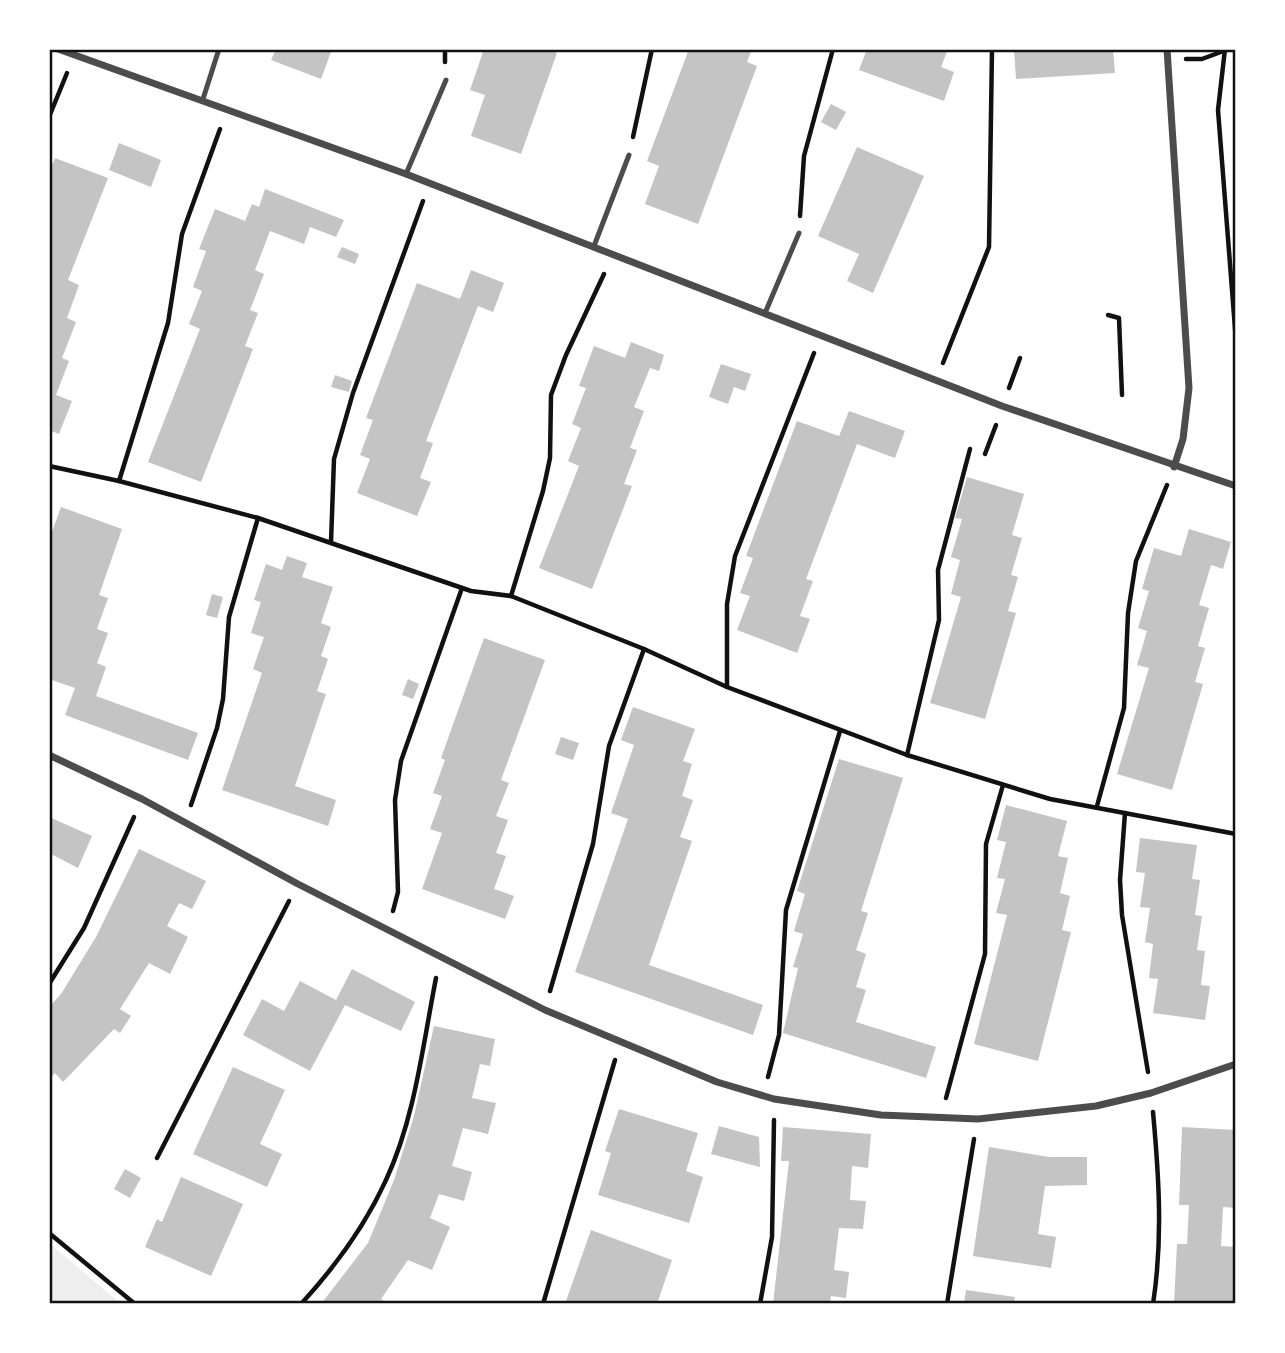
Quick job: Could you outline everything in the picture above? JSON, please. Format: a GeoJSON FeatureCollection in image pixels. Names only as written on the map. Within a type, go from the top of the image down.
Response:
{"type":"FeatureCollection","features":[{"type":"Feature","properties":{"kind":"street"},"geometry":{"type":"LineString","coordinates":[[58,49],[406,174],[937,380],[1174,467],[1236,486]]}},
{"type":"Feature","properties":{"kind":"street"},"geometry":{"type":"LineString","coordinates":[[1167,49],[1189,388],[1183,439],[1174,467]]}},
{"type":"Feature","properties":{"kind":"street"},"geometry":{"type":"LineString","coordinates":[[49,755],[142,799],[298,884],[545,1010],[717,1082],[774,1098],[881,1115],[978,1119],[1096,1106],[1151,1093],[1236,1064]]}},
{"type":"Feature","properties":{"kind":"lane"},"geometry":{"type":"LineString","coordinates":[[202,99],[219,49]]}},
{"type":"Feature","properties":{"kind":"lane"},"geometry":{"type":"LineString","coordinates":[[406,174],[446,80]]}},
{"type":"Feature","properties":{"kind":"lane"},"geometry":{"type":"LineString","coordinates":[[594,246],[629,155]]}},
{"type":"Feature","properties":{"kind":"lane"},"geometry":{"type":"LineString","coordinates":[[765,313],[799,233]]}},
{"type":"Feature","properties":{"kind":"path"},"geometry":{"type":"LineString","coordinates":[[629,155],[652,49]]}},
{"type":"Feature","properties":{"kind":"path"},"geometry":{"type":"LineString","coordinates":[[799,233],[804,156],[833,49]]}},
{"type":"Feature","properties":{"kind":"path"},"geometry":{"type":"LineString","coordinates":[[937,380],[989,247],[992,49]]}},
{"type":"Feature","properties":{"kind":"path"},"geometry":{"type":"LineString","coordinates":[[1168,60],[1202,59],[1226,49]]}},
{"type":"Feature","properties":{"kind":"path"},"geometry":{"type":"LineString","coordinates":[[1226,49],[1218,110],[1236,341]]}},
{"type":"Feature","properties":{"kind":"path"},"geometry":{"type":"LineString","coordinates":[[49,117],[75,55]]}},
{"type":"Feature","properties":{"kind":"path"},"geometry":{"type":"LineString","coordinates":[[119,481],[168,323],[182,234],[228,109]]}},
{"type":"Feature","properties":{"kind":"path"},"geometry":{"type":"LineString","coordinates":[[331,542],[334,459],[353,393],[430,184]]}},
{"type":"Feature","properties":{"kind":"path"},"geometry":{"type":"LineString","coordinates":[[510,596],[550,458],[551,395],[566,355],[614,254]]}},
{"type":"Feature","properties":{"kind":"path"},"geometry":{"type":"LineString","coordinates":[[1108,315],[1119,318],[1122,395]]}},
{"type":"Feature","properties":{"kind":"path"},"geometry":{"type":"LineString","coordinates":[[727,687],[727,604],[735,556],[821,335]]}},
{"type":"Feature","properties":{"kind":"path"},"geometry":{"type":"LineString","coordinates":[[906,755],[939,620],[939,570],[970,449]]}},
{"type":"Feature","properties":{"kind":"path"},"geometry":{"type":"LineString","coordinates":[[49,466],[119,481],[258,518],[461,588],[510,596],[644,649],[727,687],[906,755],[1050,799],[1236,834]]}},
{"type":"Feature","properties":{"kind":"path"},"geometry":{"type":"LineString","coordinates":[[1097,806],[1124,708],[1128,613],[1136,561],[1174,467]]}},
{"type":"Feature","properties":{"kind":"path"},"geometry":{"type":"LineString","coordinates":[[185,823],[217,728],[223,699],[229,617],[258,518]]}},
{"type":"Feature","properties":{"kind":"path"},"geometry":{"type":"LineString","coordinates":[[388,930],[398,892],[395,800],[401,761],[461,588]]}},
{"type":"Feature","properties":{"kind":"path"},"geometry":{"type":"LineString","coordinates":[[545,1010],[593,844],[609,746],[644,649]]}},
{"type":"Feature","properties":{"kind":"path"},"geometry":{"type":"LineString","coordinates":[[763,1095],[779,1035],[786,910],[840,731]]}},
{"type":"Feature","properties":{"kind":"path"},"geometry":{"type":"LineString","coordinates":[[940,1119],[985,954],[986,844],[1003,785]]}},
{"type":"Feature","properties":{"kind":"path"},"geometry":{"type":"LineString","coordinates":[[49,984],[85,928],[142,799]]}},
{"type":"Feature","properties":{"kind":"path"},"geometry":{"type":"LineString","coordinates":[[1125,813],[1120,880],[1122,915],[1151,1093],[1160,1186],[1158,1272],[1153,1304]]}},
{"type":"Feature","properties":{"kind":"path"},"geometry":{"type":"LineString","coordinates":[[157,1158],[298,884]]}},
{"type":"Feature","properties":{"kind":"path"},"geometry":{"type":"LineString","coordinates":[[302,1304],[359,1231],[387,1179],[412,1098],[440,956]]}},
{"type":"Feature","properties":{"kind":"path"},"geometry":{"type":"LineString","coordinates":[[543,1304],[621,1042]]}},
{"type":"Feature","properties":{"kind":"path"},"geometry":{"type":"LineString","coordinates":[[760,1304],[772,1237],[774,1098]]}},
{"type":"Feature","properties":{"kind":"path"},"geometry":{"type":"LineString","coordinates":[[947,1304],[978,1119]]}},
{"type":"Feature","properties":{"kind":"path"},"geometry":{"type":"LineString","coordinates":[[49,1233],[135,1304]]}},
{"type":"Feature","properties":{"kind":"shaded area"},"geometry":{"type":"Polygon","coordinates":[[[49,1243],[121,1304],[49,1304],[49,1243]]]}},
{"type":"Feature","properties":{"kind":"building"},"geometry":{"type":"Polygon","coordinates":[[[276,49],[332,49],[321,79],[271,60],[276,49]]]}},
{"type":"Feature","properties":{"kind":"building"},"geometry":{"type":"Polygon","coordinates":[[[484,49],[546,49],[557,53],[521,154],[471,136],[485,95],[470,90],[484,49]]]}},
{"type":"Feature","properties":{"kind":"building"},"geometry":{"type":"Polygon","coordinates":[[[689,49],[752,49],[747,62],[757,66],[698,224],[645,204],[659,166],[647,161],[689,49]]]}},
{"type":"Feature","properties":{"kind":"building"},"geometry":{"type":"Polygon","coordinates":[[[867,49],[948,49],[941,67],[954,72],[944,101],[859,70],[867,49]]]}},
{"type":"Feature","properties":{"kind":"building"},"geometry":{"type":"Polygon","coordinates":[[[1014,49],[1113,49],[1115,73],[1016,79],[1014,49]]]}},
{"type":"Feature","properties":{"kind":"building"},"geometry":{"type":"Polygon","coordinates":[[[831,104],[846,112],[836,130],[821,122],[831,104]]]}},
{"type":"Feature","properties":{"kind":"building"},"geometry":{"type":"Polygon","coordinates":[[[119,143],[161,160],[151,187],[109,170],[119,143]]]}},
{"type":"Feature","properties":{"kind":"building"},"geometry":{"type":"Polygon","coordinates":[[[857,147],[924,176],[873,293],[847,281],[859,254],[818,236],[857,147]]]}},
{"type":"Feature","properties":{"kind":"building"},"geometry":{"type":"Polygon","coordinates":[[[55,158],[108,178],[68,280],[79,285],[67,318],[76,322],[62,358],[69,361],[56,395],[72,401],[59,434],[49,430],[49,173],[55,158]]]}},
{"type":"Feature","properties":{"kind":"building"},"geometry":{"type":"Polygon","coordinates":[[[265,189],[344,220],[336,237],[310,227],[304,244],[270,231],[255,270],[264,274],[250,310],[258,313],[245,346],[253,349],[201,482],[148,462],[200,329],[189,324],[202,291],[193,287],[206,251],[199,249],[215,209],[245,221],[252,204],[259,207],[265,189]]]}},
{"type":"Feature","properties":{"kind":"building"},"geometry":{"type":"Polygon","coordinates":[[[342,247],[359,254],[355,264],[337,257],[342,247]]]}},
{"type":"Feature","properties":{"kind":"building"},"geometry":{"type":"Polygon","coordinates":[[[471,270],[504,283],[493,312],[478,306],[426,441],[433,443],[420,478],[431,482],[417,516],[357,493],[370,459],[360,455],[373,420],[366,418],[417,283],[460,299],[471,270]]]}},
{"type":"Feature","properties":{"kind":"building"},"geometry":{"type":"Polygon","coordinates":[[[631,342],[664,355],[659,371],[650,368],[634,407],[644,411],[630,448],[637,450],[624,484],[632,486],[592,589],[539,568],[579,466],[568,461],[581,428],[572,424],[586,388],[579,386],[594,346],[625,358],[631,342]]]}},
{"type":"Feature","properties":{"kind":"building"},"geometry":{"type":"Polygon","coordinates":[[[721,364],[751,374],[745,391],[734,387],[728,404],[709,397],[721,364]]]}},
{"type":"Feature","properties":{"kind":"building"},"geometry":{"type":"Polygon","coordinates":[[[335,375],[352,381],[349,392],[331,387],[335,375]]]}},
{"type":"Feature","properties":{"kind":"building"},"geometry":{"type":"Polygon","coordinates":[[[849,411],[905,431],[895,458],[857,444],[806,579],[813,581],[800,616],[810,619],[797,653],[737,630],[750,596],[740,593],[753,558],[746,556],[797,421],[839,436],[849,411]]]}},
{"type":"Feature","properties":{"kind":"building"},"geometry":{"type":"Polygon","coordinates":[[[967,477],[1024,494],[1012,535],[1022,538],[1011,575],[1018,577],[1008,611],[1016,613],[985,719],[930,703],[961,597],[951,594],[960,560],[951,557],[962,519],[955,518],[967,477]]]}},
{"type":"Feature","properties":{"kind":"building"},"geometry":{"type":"Polygon","coordinates":[[[61,507],[122,529],[99,595],[108,598],[97,629],[108,633],[97,663],[106,667],[96,696],[198,733],[188,760],[65,715],[75,688],[49,679],[49,540],[61,507]]]}},
{"type":"Feature","properties":{"kind":"building"},"geometry":{"type":"Polygon","coordinates":[[[1189,529],[1231,542],[1223,569],[1211,565],[1199,605],[1209,608],[1198,646],[1205,648],[1195,682],[1203,684],[1172,790],[1117,774],[1149,668],[1137,665],[1147,631],[1138,628],[1149,591],[1142,589],[1154,548],[1181,556],[1189,529]]]}},
{"type":"Feature","properties":{"kind":"building"},"geometry":{"type":"Polygon","coordinates":[[[287,556],[307,563],[302,577],[333,587],[321,623],[331,627],[321,656],[328,659],[317,691],[326,694],[295,786],[336,800],[328,826],[222,790],[262,673],[253,669],[264,637],[251,633],[261,602],[254,600],[266,564],[282,570],[287,556]]]}},
{"type":"Feature","properties":{"kind":"building"},"geometry":{"type":"Polygon","coordinates":[[[212,594],[223,597],[217,618],[206,615],[212,594]]]}},
{"type":"Feature","properties":{"kind":"building"},"geometry":{"type":"Polygon","coordinates":[[[484,638],[545,660],[501,780],[509,783],[496,816],[508,820],[496,853],[506,856],[494,889],[514,896],[505,919],[422,889],[442,833],[430,829],[442,796],[433,793],[445,760],[441,758],[484,638]]]}},
{"type":"Feature","properties":{"kind":"building"},"geometry":{"type":"Polygon","coordinates":[[[408,679],[419,684],[413,699],[402,695],[408,679]]]}},
{"type":"Feature","properties":{"kind":"building"},"geometry":{"type":"Polygon","coordinates":[[[633,707],[695,729],[683,761],[692,764],[682,796],[693,800],[680,837],[692,841],[649,965],[763,1005],[753,1035],[575,972],[628,819],[611,813],[634,745],[621,740],[633,707]]]}},
{"type":"Feature","properties":{"kind":"building"},"geometry":{"type":"Polygon","coordinates":[[[561,737],[579,743],[573,760],[555,754],[561,737]]]}},
{"type":"Feature","properties":{"kind":"building"},"geometry":{"type":"Polygon","coordinates":[[[839,759],[903,778],[861,911],[868,913],[856,950],[866,954],[856,987],[866,990],[856,1022],[936,1047],[926,1078],[783,1033],[798,968],[793,967],[803,934],[794,931],[805,894],[797,891],[839,759]]]}},
{"type":"Feature","properties":{"kind":"building"},"geometry":{"type":"Polygon","coordinates":[[[1006,805],[1067,821],[1058,856],[1068,858],[1060,893],[1070,896],[1062,930],[1071,932],[1038,1061],[974,1044],[1007,915],[996,913],[1005,879],[997,878],[1006,842],[997,840],[1006,805]]]}},
{"type":"Feature","properties":{"kind":"building"},"geometry":{"type":"Polygon","coordinates":[[[49,817],[92,836],[78,868],[49,853],[49,817]]]}},
{"type":"Feature","properties":{"kind":"building"},"geometry":{"type":"Polygon","coordinates":[[[1140,838],[1197,845],[1192,879],[1200,880],[1195,915],[1202,916],[1197,950],[1205,951],[1201,985],[1210,986],[1205,1020],[1153,1013],[1158,979],[1149,978],[1153,944],[1145,942],[1150,908],[1140,907],[1145,873],[1136,872],[1140,838]]]}},
{"type":"Feature","properties":{"kind":"building"},"geometry":{"type":"Polygon","coordinates":[[[139,849],[206,881],[192,909],[179,903],[167,926],[188,937],[170,974],[149,963],[120,1009],[131,1016],[120,1033],[114,1029],[63,1082],[55,1073],[49,1079],[49,1007],[61,994],[96,937],[139,849]]]}},
{"type":"Feature","properties":{"kind":"building"},"geometry":{"type":"Polygon","coordinates":[[[352,969],[415,1002],[401,1031],[345,1005],[310,1071],[243,1035],[262,999],[284,1011],[300,981],[336,1000],[352,969]]]}},
{"type":"Feature","properties":{"kind":"building"},"geometry":{"type":"Polygon","coordinates":[[[434,1026],[495,1039],[490,1066],[480,1064],[472,1098],[496,1103],[488,1134],[463,1128],[452,1166],[472,1172],[464,1201],[439,1194],[430,1218],[450,1227],[432,1270],[408,1260],[381,1299],[389,1304],[321,1304],[368,1243],[394,1180],[414,1116],[434,1026]]]}},
{"type":"Feature","properties":{"kind":"building"},"geometry":{"type":"Polygon","coordinates":[[[233,1067],[285,1090],[260,1144],[282,1154],[267,1187],[193,1154],[233,1067]]]}},
{"type":"Feature","properties":{"kind":"building"},"geometry":{"type":"Polygon","coordinates":[[[619,1109],[698,1133],[686,1171],[703,1177],[689,1223],[598,1195],[611,1153],[605,1151],[619,1109]]]}},
{"type":"Feature","properties":{"kind":"building"},"geometry":{"type":"Polygon","coordinates":[[[719,1126],[759,1137],[760,1167],[711,1154],[719,1126]]]}},
{"type":"Feature","properties":{"kind":"building"},"geometry":{"type":"Polygon","coordinates":[[[783,1127],[871,1134],[868,1168],[852,1166],[850,1200],[866,1201],[863,1229],[839,1228],[834,1270],[849,1272],[846,1298],[831,1296],[830,1304],[773,1304],[789,1161],[781,1161],[783,1127]]]}},
{"type":"Feature","properties":{"kind":"building"},"geometry":{"type":"Polygon","coordinates":[[[1182,1127],[1236,1130],[1236,1208],[1223,1207],[1221,1246],[1236,1247],[1236,1304],[1174,1304],[1177,1244],[1187,1244],[1189,1205],[1179,1205],[1182,1127]]]}},
{"type":"Feature","properties":{"kind":"building"},"geometry":{"type":"Polygon","coordinates":[[[989,1147],[1049,1157],[1087,1157],[1087,1185],[1045,1186],[1038,1234],[1056,1237],[1051,1268],[973,1256],[989,1147]]]}},
{"type":"Feature","properties":{"kind":"building"},"geometry":{"type":"Polygon","coordinates":[[[125,1169],[141,1178],[130,1198],[114,1189],[125,1169]]]}},
{"type":"Feature","properties":{"kind":"building"},"geometry":{"type":"Polygon","coordinates":[[[181,1177],[243,1204],[211,1276],[145,1247],[157,1219],[162,1222],[181,1177]]]}},
{"type":"Feature","properties":{"kind":"building"},"geometry":{"type":"Polygon","coordinates":[[[591,1230],[672,1260],[657,1304],[565,1304],[591,1230]]]}},
{"type":"Feature","properties":{"kind":"building"},"geometry":{"type":"Polygon","coordinates":[[[966,1290],[1015,1297],[1014,1304],[964,1304],[966,1290]]]}}]}
